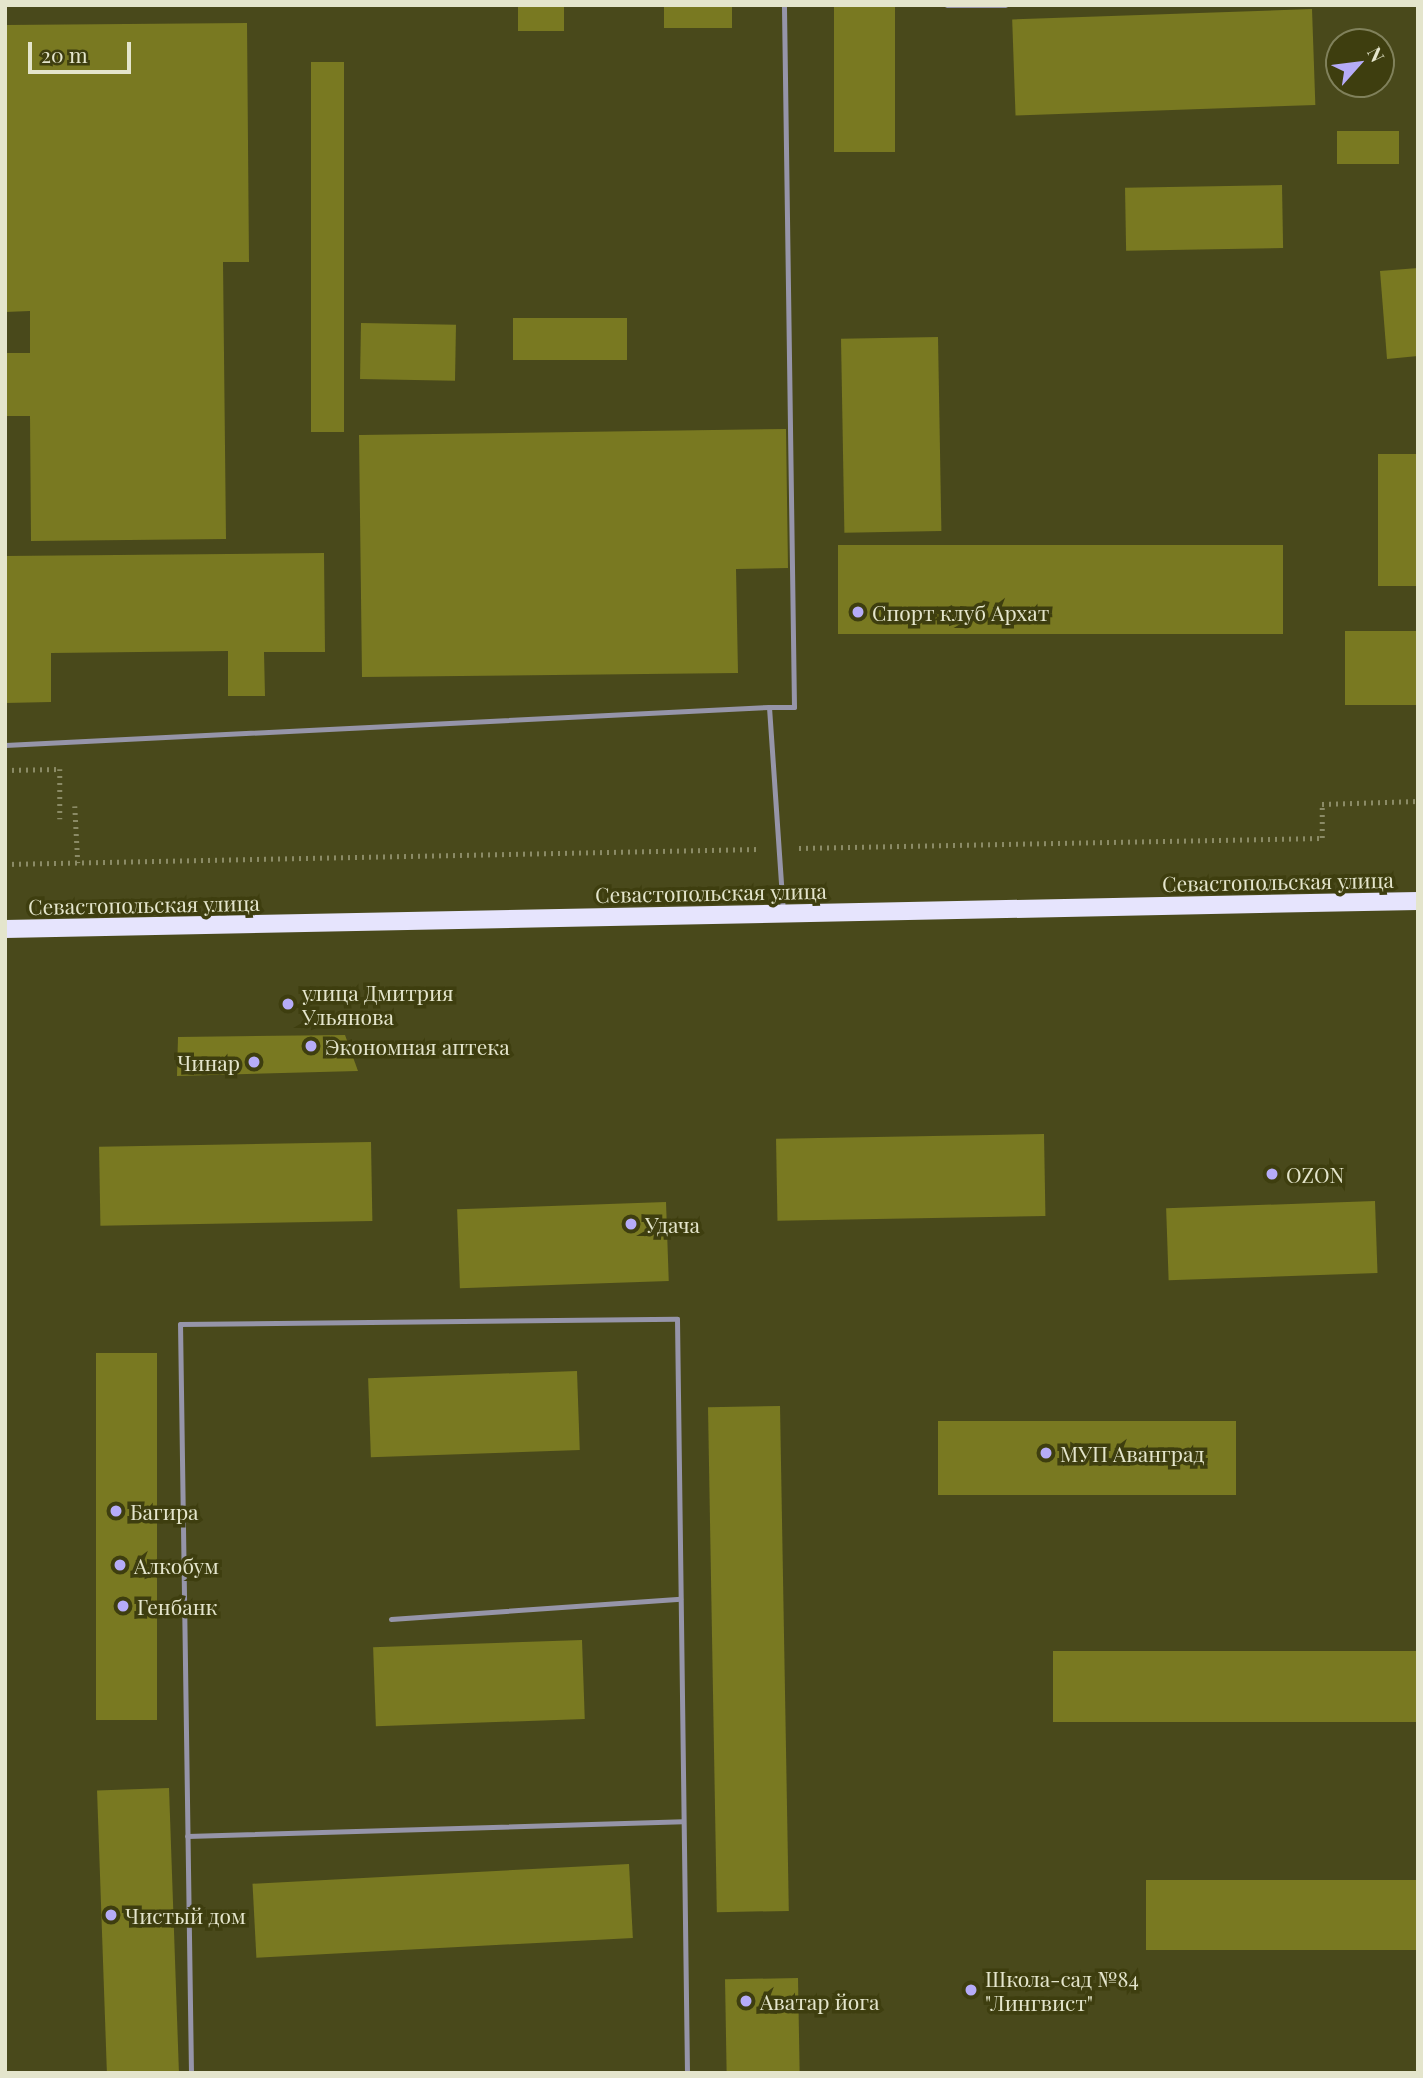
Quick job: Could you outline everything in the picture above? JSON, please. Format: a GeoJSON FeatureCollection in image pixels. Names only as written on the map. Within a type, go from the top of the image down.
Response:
{"type":"FeatureCollection","features":[{"type":"Feature","properties":{"kind":"main road","name":"Севастопольская улица"},"geometry":{"type":"LineString","coordinates":[[5,929],[1418,901]]}},
{"type":"Feature","properties":{"kind":"lane"},"geometry":{"type":"LineString","coordinates":[[5,745],[794,707],[784,5]]}},
{"type":"Feature","properties":{"kind":"lane"},"geometry":{"type":"LineString","coordinates":[[947,5],[1005,5]]}},
{"type":"Feature","properties":{"kind":"lane"},"geometry":{"type":"LineString","coordinates":[[769,707],[783,914]]}},
{"type":"Feature","properties":{"kind":"lane"},"geometry":{"type":"LineString","coordinates":[[191,2073],[180,1324],[677,1319],[687,2073]]}},
{"type":"Feature","properties":{"kind":"lane"},"geometry":{"type":"LineString","coordinates":[[391,1619],[680,1599]]}},
{"type":"Feature","properties":{"kind":"lane"},"geometry":{"type":"LineString","coordinates":[[187,1836],[683,1821]]}},
{"type":"Feature","properties":{"kind":"path"},"geometry":{"type":"LineString","coordinates":[[5,770],[60,769],[60,819]]}},
{"type":"Feature","properties":{"kind":"path"},"geometry":{"type":"LineString","coordinates":[[5,864],[1322,838],[1322,804],[1418,801]]}},
{"type":"Feature","properties":{"kind":"path"},"geometry":{"type":"LineString","coordinates":[[75,806],[78,863]]}},
{"type":"Feature","properties":{"kind":"building"},"geometry":{"type":"Polygon","coordinates":[[[518,5],[564,5],[564,31],[518,31],[518,5]]]}},
{"type":"Feature","properties":{"kind":"building"},"geometry":{"type":"Polygon","coordinates":[[[664,5],[732,5],[732,28],[664,28],[664,5]]]}},
{"type":"Feature","properties":{"kind":"building"},"geometry":{"type":"Polygon","coordinates":[[[834,5],[895,5],[895,152],[834,152],[834,5]]]}},
{"type":"Feature","properties":{"kind":"building"},"geometry":{"type":"Polygon","coordinates":[[[1312,9],[1315,105],[1016,115],[1012,19],[1312,9]]]}},
{"type":"Feature","properties":{"kind":"building"},"geometry":{"type":"Polygon","coordinates":[[[247,23],[249,262],[223,262],[226,539],[31,541],[30,416],[5,416],[5,353],[30,353],[30,311],[5,312],[5,25],[247,23]]]}},
{"type":"Feature","properties":{"kind":"building"},"geometry":{"type":"Polygon","coordinates":[[[311,62],[344,62],[344,432],[311,432],[311,62]]]}},
{"type":"Feature","properties":{"kind":"building"},"geometry":{"type":"Polygon","coordinates":[[[1337,131],[1399,131],[1399,164],[1337,164],[1337,131]]]}},
{"type":"Feature","properties":{"kind":"building"},"geometry":{"type":"Polygon","coordinates":[[[1282,185],[1283,248],[1126,251],[1125,188],[1282,185]]]}},
{"type":"Feature","properties":{"kind":"building"},"geometry":{"type":"Polygon","coordinates":[[[1418,268],[1418,356],[1387,359],[1380,271],[1418,268]]]}},
{"type":"Feature","properties":{"kind":"building"},"geometry":{"type":"Polygon","coordinates":[[[513,318],[627,318],[627,360],[513,360],[513,318]]]}},
{"type":"Feature","properties":{"kind":"building"},"geometry":{"type":"Polygon","coordinates":[[[361,323],[456,325],[455,381],[360,379],[361,323]]]}},
{"type":"Feature","properties":{"kind":"building"},"geometry":{"type":"Polygon","coordinates":[[[938,337],[941,531],[844,533],[841,339],[938,337]]]}},
{"type":"Feature","properties":{"kind":"building"},"geometry":{"type":"Polygon","coordinates":[[[786,429],[788,568],[736,569],[738,673],[362,677],[359,435],[786,429]]]}},
{"type":"Feature","properties":{"kind":"building"},"geometry":{"type":"Polygon","coordinates":[[[1378,454],[1418,454],[1418,586],[1378,586],[1378,454]]]}},
{"type":"Feature","properties":{"kind":"building"},"geometry":{"type":"Polygon","coordinates":[[[838,545],[1283,545],[1283,634],[838,634],[838,545]]]}},
{"type":"Feature","properties":{"kind":"building"},"geometry":{"type":"Polygon","coordinates":[[[324,553],[325,652],[264,652],[265,696],[228,696],[228,651],[51,653],[51,702],[5,703],[5,556],[324,553]]]}},
{"type":"Feature","properties":{"kind":"building"},"geometry":{"type":"Polygon","coordinates":[[[1345,631],[1418,631],[1418,705],[1345,705],[1345,631]]]}},
{"type":"Feature","properties":{"kind":"building"},"geometry":{"type":"Polygon","coordinates":[[[345,1035],[358,1071],[177,1076],[178,1037],[345,1035]]]}},
{"type":"Feature","properties":{"kind":"building"},"geometry":{"type":"Polygon","coordinates":[[[1044,1134],[1045,1216],[777,1221],[776,1139],[1044,1134]]]}},
{"type":"Feature","properties":{"kind":"building"},"geometry":{"type":"Polygon","coordinates":[[[371,1142],[372,1221],[100,1226],[99,1147],[371,1142]]]}},
{"type":"Feature","properties":{"kind":"building"},"geometry":{"type":"Polygon","coordinates":[[[1375,1201],[1378,1273],[1169,1280],[1166,1208],[1375,1201]]]}},
{"type":"Feature","properties":{"kind":"building"},"geometry":{"type":"Polygon","coordinates":[[[666,1202],[669,1281],[460,1288],[457,1209],[666,1202]]]}},
{"type":"Feature","properties":{"kind":"building"},"geometry":{"type":"Polygon","coordinates":[[[96,1353],[157,1353],[157,1720],[96,1720],[96,1353]]]}},
{"type":"Feature","properties":{"kind":"building"},"geometry":{"type":"Polygon","coordinates":[[[577,1371],[580,1450],[371,1457],[368,1378],[577,1371]]]}},
{"type":"Feature","properties":{"kind":"building"},"geometry":{"type":"Polygon","coordinates":[[[780,1406],[789,1911],[717,1912],[708,1407],[780,1406]]]}},
{"type":"Feature","properties":{"kind":"building"},"geometry":{"type":"Polygon","coordinates":[[[938,1421],[1236,1421],[1236,1495],[938,1495],[938,1421]]]}},
{"type":"Feature","properties":{"kind":"building"},"geometry":{"type":"Polygon","coordinates":[[[582,1640],[585,1719],[376,1726],[373,1647],[582,1640]]]}},
{"type":"Feature","properties":{"kind":"building"},"geometry":{"type":"Polygon","coordinates":[[[1053,1651],[1418,1651],[1418,1722],[1053,1722],[1053,1651]]]}},
{"type":"Feature","properties":{"kind":"building"},"geometry":{"type":"Polygon","coordinates":[[[169,1788],[179,2073],[107,2073],[97,1791],[169,1788]]]}},
{"type":"Feature","properties":{"kind":"building"},"geometry":{"type":"Polygon","coordinates":[[[629,1864],[633,1938],[256,1958],[253,1884],[629,1864]]]}},
{"type":"Feature","properties":{"kind":"building"},"geometry":{"type":"Polygon","coordinates":[[[1146,1880],[1418,1880],[1418,1950],[1146,1950],[1146,1880]]]}},
{"type":"Feature","properties":{"kind":"building"},"geometry":{"type":"Polygon","coordinates":[[[798,1978],[800,2073],[727,2073],[725,1979],[798,1978]]]}},
{"type":"Feature","properties":{"kind":"place","name":"Спорт клуб Архат"},"geometry":{"type":"Point","coordinates":[858,612]}},
{"type":"Feature","properties":{"kind":"place","name":"улица Дмитрия Ульянова"},"geometry":{"type":"Point","coordinates":[288,1004]}},
{"type":"Feature","properties":{"kind":"place","name":"Экономная аптека"},"geometry":{"type":"Point","coordinates":[311,1046]}},
{"type":"Feature","properties":{"kind":"place","name":"Чинар"},"geometry":{"type":"Point","coordinates":[254,1062]}},
{"type":"Feature","properties":{"kind":"place","name":"OZON"},"geometry":{"type":"Point","coordinates":[1272,1174]}},
{"type":"Feature","properties":{"kind":"place","name":"Удача"},"geometry":{"type":"Point","coordinates":[631,1224]}},
{"type":"Feature","properties":{"kind":"place","name":"МУП Аванград"},"geometry":{"type":"Point","coordinates":[1046,1453]}},
{"type":"Feature","properties":{"kind":"place","name":"Багира"},"geometry":{"type":"Point","coordinates":[116,1511]}},
{"type":"Feature","properties":{"kind":"place","name":"Алкобум"},"geometry":{"type":"Point","coordinates":[120,1565]}},
{"type":"Feature","properties":{"kind":"place","name":"Генбанк"},"geometry":{"type":"Point","coordinates":[123,1606]}},
{"type":"Feature","properties":{"kind":"place","name":"Чистый дом"},"geometry":{"type":"Point","coordinates":[111,1915]}},
{"type":"Feature","properties":{"kind":"place","name":"Школа-сад №84 \"Лингвист\""},"geometry":{"type":"Point","coordinates":[971,1990]}},
{"type":"Feature","properties":{"kind":"place","name":"Аватар йога"},"geometry":{"type":"Point","coordinates":[746,2001]}}]}
